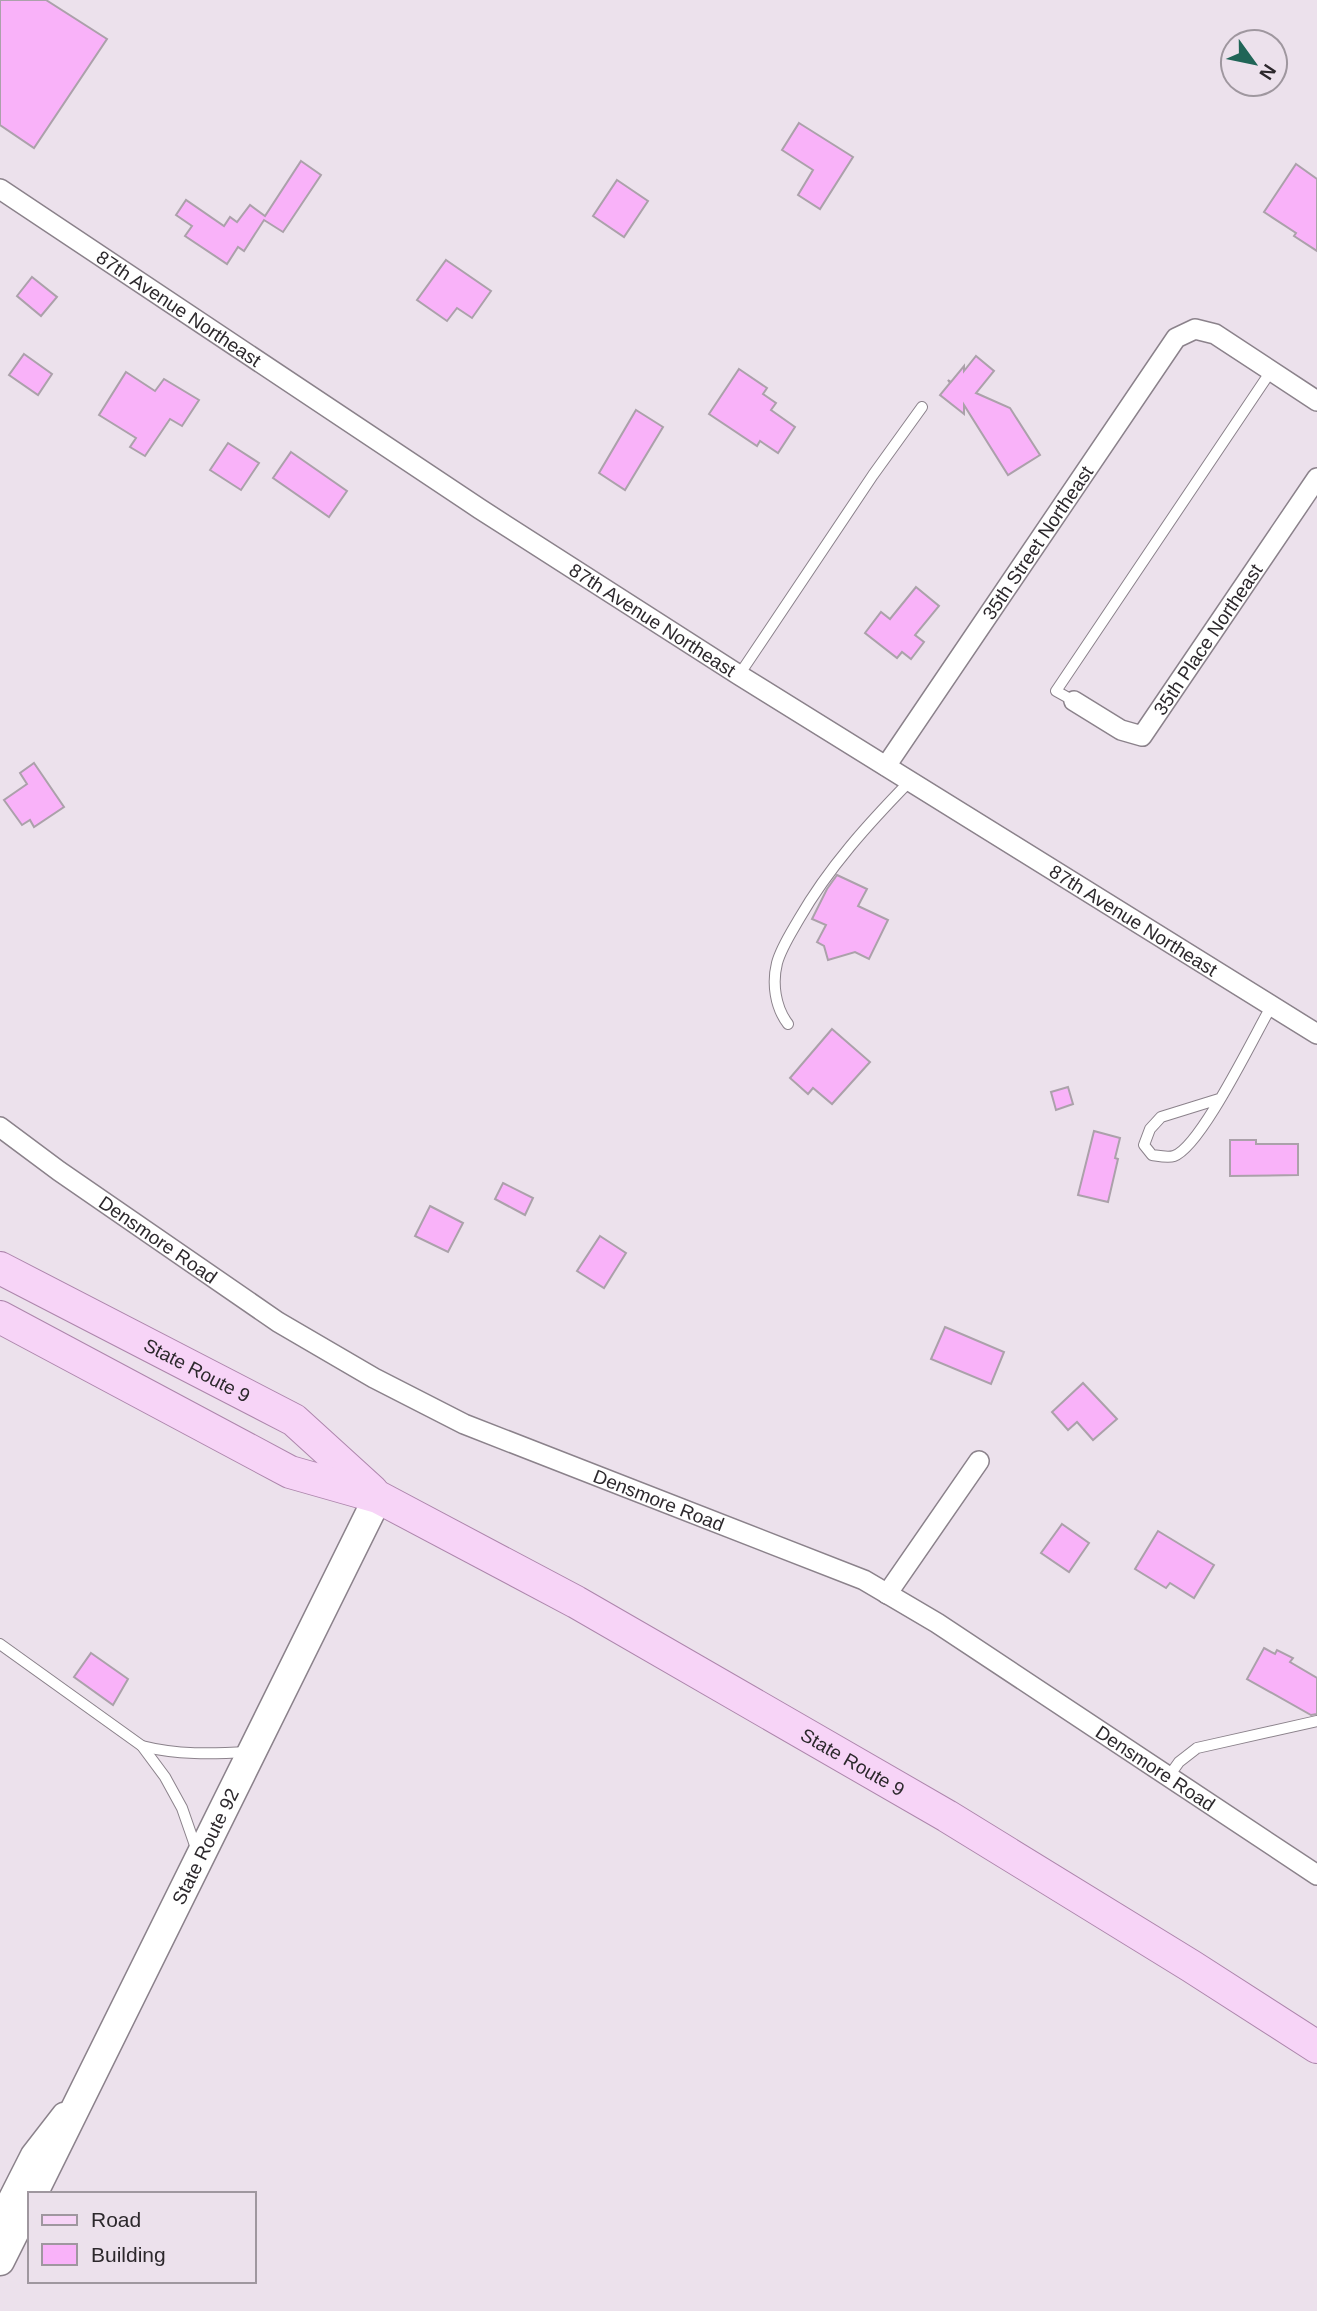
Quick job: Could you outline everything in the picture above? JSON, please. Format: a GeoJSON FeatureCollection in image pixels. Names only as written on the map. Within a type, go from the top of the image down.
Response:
{"type":"FeatureCollection","features":[{"type":"Feature","properties":{"kind":"main road","name":"State Route 9"},"geometry":{"type":"LineString","coordinates":[[0,1268],[294,1420],[378,1497]]}},
{"type":"Feature","properties":{"kind":"main road","name":"State Route 9"},"geometry":{"type":"LineString","coordinates":[[0,1317],[290,1472],[378,1497],[576,1602],[947,1816],[1317,2047]]}},
{"type":"Feature","properties":{"kind":"main road","name":"State Route 92"},"geometry":{"type":"LineString","coordinates":[[34,2192],[378,1497]]}},
{"type":"Feature","properties":{"kind":"main road"},"geometry":{"type":"LineString","coordinates":[[0,2261],[28,2205]]}},
{"type":"Feature","properties":{"kind":"street","name":"87th Avenue Northeast"},"geometry":{"type":"LineString","coordinates":[[0,189],[480,509],[739,675],[1317,1034]]}},
{"type":"Feature","properties":{"kind":"street","name":"35th Street Northeast"},"geometry":{"type":"LineString","coordinates":[[886,766],[1176,338],[1195,329],[1215,334],[1271,371]]}},
{"type":"Feature","properties":{"kind":"street"},"geometry":{"type":"LineString","coordinates":[[1271,371],[1317,401]]}},
{"type":"Feature","properties":{"kind":"street","name":"35th Place Northeast"},"geometry":{"type":"LineString","coordinates":[[1074,701],[1121,730],[1142,736],[1317,478]]}},
{"type":"Feature","properties":{"kind":"street","name":"Densmore Road"},"geometry":{"type":"LineString","coordinates":[[0,1127],[59,1171],[278,1322],[374,1378],[464,1424],[864,1580],[937,1623],[1317,1875]]}},
{"type":"Feature","properties":{"kind":"street"},"geometry":{"type":"LineString","coordinates":[[887,1594],[979,1461]]}},
{"type":"Feature","properties":{"kind":"street"},"geometry":{"type":"LineString","coordinates":[[0,2220],[33,2155],[88,2084]]}},
{"type":"Feature","properties":{"kind":"lane"},"geometry":{"type":"LineString","coordinates":[[1074,701],[1056,691],[1271,371]]}},
{"type":"Feature","properties":{"kind":"lane"},"geometry":{"type":"LineString","coordinates":[[739,675],[865,486],[922,407]]}},
{"type":"Feature","properties":{"kind":"lane"},"geometry":{"type":"LineString","coordinates":[[788,1024],[775,996],[777,960],[811,898],[854,840],[910,781]]}},
{"type":"Feature","properties":{"kind":"lane"},"geometry":{"type":"LineString","coordinates":[[1219,1099],[1161,1117],[1150,1129],[1144,1145],[1152,1156],[1173,1156],[1187,1147],[1205,1125],[1272,1004]]}},
{"type":"Feature","properties":{"kind":"lane"},"geometry":{"type":"LineString","coordinates":[[0,1644],[142,1746],[165,1777],[182,1808],[200,1858]]}},
{"type":"Feature","properties":{"kind":"lane"},"geometry":{"type":"LineString","coordinates":[[1168,1776],[1179,1762],[1197,1748],[1317,1721]]}},
{"type":"Feature","properties":{"kind":"lane"},"geometry":{"type":"LineString","coordinates":[[142,1746],[166,1752],[252,1752]]}},
{"type":"Feature","properties":{"kind":"building"},"geometry":{"type":"Polygon","coordinates":[[[0,0],[46,0],[107,39],[34,148],[0,125],[0,0]]]}},
{"type":"Feature","properties":{"kind":"building"},"geometry":{"type":"Polygon","coordinates":[[[799,123],[853,157],[820,209],[798,195],[813,170],[782,150],[799,123]]]}},
{"type":"Feature","properties":{"kind":"building"},"geometry":{"type":"Polygon","coordinates":[[[301,161],[321,175],[283,232],[264,220],[244,251],[238,247],[227,264],[185,236],[192,226],[176,215],[186,200],[224,226],[230,217],[237,222],[250,205],[265,216],[301,161]]]}},
{"type":"Feature","properties":{"kind":"building"},"geometry":{"type":"Polygon","coordinates":[[[1296,164],[1317,179],[1317,251],[1264,212],[1296,164]]]}},
{"type":"Feature","properties":{"kind":"building"},"geometry":{"type":"Polygon","coordinates":[[[617,180],[648,201],[624,237],[593,216],[617,180]]]}},
{"type":"Feature","properties":{"kind":"building"},"geometry":{"type":"Polygon","coordinates":[[[446,260],[491,291],[472,318],[457,308],[447,321],[417,300],[446,260]]]}},
{"type":"Feature","properties":{"kind":"building"},"geometry":{"type":"Polygon","coordinates":[[[32,277],[57,297],[41,316],[17,296],[32,277]]]}},
{"type":"Feature","properties":{"kind":"building"},"geometry":{"type":"Polygon","coordinates":[[[24,354],[52,374],[38,395],[9,375],[24,354]]]}},
{"type":"Feature","properties":{"kind":"building"},"geometry":{"type":"Polygon","coordinates":[[[976,356],[994,371],[976,393],[1010,408],[1040,455],[1008,475],[964,405],[964,414],[940,395],[950,383],[948,380],[951,382],[964,366],[964,371],[976,356]]]}},
{"type":"Feature","properties":{"kind":"building"},"geometry":{"type":"Polygon","coordinates":[[[739,369],[767,388],[763,394],[776,403],[771,410],[795,427],[778,453],[760,441],[757,446],[709,414],[739,369]]]}},
{"type":"Feature","properties":{"kind":"building"},"geometry":{"type":"Polygon","coordinates":[[[126,372],[155,391],[164,379],[199,400],[182,426],[170,419],[145,456],[130,447],[136,438],[99,415],[126,372]]]}},
{"type":"Feature","properties":{"kind":"building"},"geometry":{"type":"Polygon","coordinates":[[[636,410],[663,427],[625,490],[599,473],[636,410]]]}},
{"type":"Feature","properties":{"kind":"building"},"geometry":{"type":"Polygon","coordinates":[[[228,443],[259,463],[241,490],[210,470],[228,443]]]}},
{"type":"Feature","properties":{"kind":"building"},"geometry":{"type":"Polygon","coordinates":[[[291,452],[347,491],[329,517],[273,478],[291,452]]]}},
{"type":"Feature","properties":{"kind":"building"},"geometry":{"type":"Polygon","coordinates":[[[916,587],[939,606],[915,635],[924,642],[911,659],[902,652],[897,658],[865,633],[881,612],[890,619],[916,587]]]}},
{"type":"Feature","properties":{"kind":"building"},"geometry":{"type":"Polygon","coordinates":[[[34,763],[64,807],[34,827],[30,820],[22,825],[4,800],[27,784],[20,773],[34,763]]]}},
{"type":"Feature","properties":{"kind":"building"},"geometry":{"type":"Polygon","coordinates":[[[837,875],[867,889],[858,906],[888,920],[869,959],[855,952],[828,960],[824,946],[817,942],[826,925],[812,919],[837,875]]]}},
{"type":"Feature","properties":{"kind":"building"},"geometry":{"type":"Polygon","coordinates":[[[832,1029],[870,1062],[832,1104],[813,1088],[808,1094],[790,1078],[832,1029]]]}},
{"type":"Feature","properties":{"kind":"building"},"geometry":{"type":"Polygon","coordinates":[[[1068,1087],[1073,1104],[1056,1110],[1051,1092],[1068,1087]]]}},
{"type":"Feature","properties":{"kind":"building"},"geometry":{"type":"Polygon","coordinates":[[[1094,1131],[1120,1138],[1108,1202],[1078,1195],[1094,1131]]]}},
{"type":"Feature","properties":{"kind":"building"},"geometry":{"type":"Polygon","coordinates":[[[1230,1140],[1256,1140],[1256,1144],[1298,1144],[1298,1175],[1230,1176],[1230,1140]]]}},
{"type":"Feature","properties":{"kind":"building"},"geometry":{"type":"Polygon","coordinates":[[[503,1183],[533,1198],[525,1215],[495,1199],[503,1183]]]}},
{"type":"Feature","properties":{"kind":"building"},"geometry":{"type":"Polygon","coordinates":[[[430,1206],[463,1223],[448,1252],[415,1236],[430,1206]]]}},
{"type":"Feature","properties":{"kind":"building"},"geometry":{"type":"Polygon","coordinates":[[[600,1236],[626,1253],[604,1288],[577,1271],[600,1236]]]}},
{"type":"Feature","properties":{"kind":"building"},"geometry":{"type":"Polygon","coordinates":[[[945,1327],[1004,1352],[991,1384],[931,1359],[945,1327]]]}},
{"type":"Feature","properties":{"kind":"building"},"geometry":{"type":"Polygon","coordinates":[[[1083,1383],[1117,1419],[1093,1440],[1077,1422],[1068,1430],[1052,1412],[1083,1383]]]}},
{"type":"Feature","properties":{"kind":"building"},"geometry":{"type":"Polygon","coordinates":[[[1062,1524],[1089,1543],[1069,1572],[1041,1553],[1062,1524]]]}},
{"type":"Feature","properties":{"kind":"building"},"geometry":{"type":"Polygon","coordinates":[[[1158,1531],[1214,1565],[1194,1598],[1170,1583],[1166,1588],[1135,1569],[1158,1531]]]}},
{"type":"Feature","properties":{"kind":"building"},"geometry":{"type":"Polygon","coordinates":[[[1264,1648],[1275,1654],[1277,1650],[1293,1658],[1290,1662],[1317,1678],[1317,1714],[1311,1715],[1247,1679],[1264,1648]]]}},
{"type":"Feature","properties":{"kind":"building"},"geometry":{"type":"Polygon","coordinates":[[[91,1653],[128,1679],[113,1705],[74,1677],[91,1653]]]}}]}
